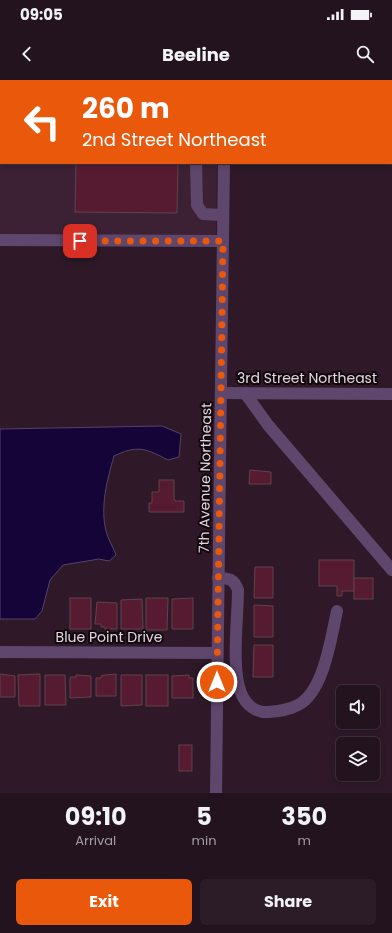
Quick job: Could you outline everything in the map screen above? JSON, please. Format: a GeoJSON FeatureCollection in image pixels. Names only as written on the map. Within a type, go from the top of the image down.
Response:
{"type":"FeatureCollection","features":[{"type":"Feature","properties":{"kind":"street"},"geometry":{"type":"LineString","coordinates":[[196,164],[197,205],[203,214],[223,215]]}},
{"type":"Feature","properties":{"kind":"street","name":"7th Avenue Northeast"},"geometry":{"type":"LineString","coordinates":[[216,793],[218,487],[222,393],[224,164]]}},
{"type":"Feature","properties":{"kind":"street"},"geometry":{"type":"LineString","coordinates":[[0,240],[223,241]]}},
{"type":"Feature","properties":{"kind":"street","name":"3rd Street Northeast"},"geometry":{"type":"LineString","coordinates":[[222,393],[392,394]]}},
{"type":"Feature","properties":{"kind":"street"},"geometry":{"type":"LineString","coordinates":[[245,393],[268,424],[392,570]]}},
{"type":"Feature","properties":{"kind":"street"},"geometry":{"type":"LineString","coordinates":[[218,578],[229,578],[235,582],[238,590],[236,666],[240,692],[246,704],[254,709],[264,712],[282,711],[300,704],[313,690],[324,670],[337,612]]}},
{"type":"Feature","properties":{"kind":"street"},"geometry":{"type":"LineString","coordinates":[[217,622],[237,622]]}},
{"type":"Feature","properties":{"kind":"street","name":"Blue Point Drive"},"geometry":{"type":"LineString","coordinates":[[0,652],[217,653]]}},
{"type":"Feature","properties":{"kind":"street"},"geometry":{"type":"LineString","coordinates":[[217,667],[236,666]]}},
{"type":"Feature","properties":{"kind":"shaded area"},"geometry":{"type":"Polygon","coordinates":[[[0,164],[217,164],[216,235],[0,235],[0,164]]]}},
{"type":"Feature","properties":{"kind":"shaded area"},"geometry":{"type":"Polygon","coordinates":[[[162,426],[181,434],[179,457],[168,460],[141,449],[129,450],[114,456],[105,494],[104,522],[108,537],[116,555],[109,561],[99,559],[63,565],[50,580],[42,611],[35,619],[0,619],[0,429],[162,426]]]}},
{"type":"Feature","properties":{"kind":"building"},"geometry":{"type":"Polygon","coordinates":[[[76,164],[178,164],[177,213],[75,212],[76,164]]]}},
{"type":"Feature","properties":{"kind":"building"},"geometry":{"type":"Polygon","coordinates":[[[250,470],[271,472],[271,484],[249,484],[250,470]]]}},
{"type":"Feature","properties":{"kind":"building"},"geometry":{"type":"Polygon","coordinates":[[[159,480],[174,480],[174,498],[175,501],[184,501],[184,512],[149,512],[149,503],[152,503],[152,492],[159,492],[159,480]]]}},
{"type":"Feature","properties":{"kind":"building"},"geometry":{"type":"Polygon","coordinates":[[[319,560],[354,560],[354,591],[342,591],[342,596],[337,596],[337,586],[319,586],[319,560]]]}},
{"type":"Feature","properties":{"kind":"building"},"geometry":{"type":"Polygon","coordinates":[[[255,567],[273,567],[273,598],[254,598],[255,567]]]}},
{"type":"Feature","properties":{"kind":"building"},"geometry":{"type":"Polygon","coordinates":[[[354,578],[373,578],[373,599],[354,599],[354,578]]]}},
{"type":"Feature","properties":{"kind":"building"},"geometry":{"type":"Polygon","coordinates":[[[70,598],[91,598],[91,629],[70,629],[70,598]]]}},
{"type":"Feature","properties":{"kind":"building"},"geometry":{"type":"Polygon","coordinates":[[[146,598],[168,598],[167,630],[146,630],[146,598]]]}},
{"type":"Feature","properties":{"kind":"building"},"geometry":{"type":"Polygon","coordinates":[[[193,598],[193,629],[172,629],[172,599],[193,598]]]}},
{"type":"Feature","properties":{"kind":"building"},"geometry":{"type":"Polygon","coordinates":[[[142,599],[143,629],[121,629],[121,600],[142,599]]]}},
{"type":"Feature","properties":{"kind":"building"},"geometry":{"type":"Polygon","coordinates":[[[97,602],[117,603],[117,629],[105,629],[105,627],[101,627],[101,624],[95,624],[97,602]]]}},
{"type":"Feature","properties":{"kind":"building"},"geometry":{"type":"Polygon","coordinates":[[[254,605],[273,606],[273,637],[254,637],[254,605]]]}},
{"type":"Feature","properties":{"kind":"building"},"geometry":{"type":"Polygon","coordinates":[[[254,645],[273,645],[273,677],[253,677],[254,645]]]}},
{"type":"Feature","properties":{"kind":"building"},"geometry":{"type":"Polygon","coordinates":[[[0,674],[15,676],[15,697],[0,697],[0,674]]]}},
{"type":"Feature","properties":{"kind":"building"},"geometry":{"type":"Polygon","coordinates":[[[40,674],[40,706],[19,706],[18,675],[40,674]]]}},
{"type":"Feature","properties":{"kind":"building"},"geometry":{"type":"Polygon","coordinates":[[[116,674],[116,696],[96,696],[96,678],[116,674]]]}},
{"type":"Feature","properties":{"kind":"building"},"geometry":{"type":"Polygon","coordinates":[[[45,675],[65,675],[66,705],[45,705],[45,675]]]}},
{"type":"Feature","properties":{"kind":"building"},"geometry":{"type":"Polygon","coordinates":[[[76,675],[91,676],[91,697],[70,698],[70,677],[76,677],[76,675]]]}},
{"type":"Feature","properties":{"kind":"building"},"geometry":{"type":"Polygon","coordinates":[[[121,675],[142,675],[142,705],[121,706],[121,675]]]}},
{"type":"Feature","properties":{"kind":"building"},"geometry":{"type":"Polygon","coordinates":[[[146,675],[168,675],[168,706],[146,706],[146,675]]]}},
{"type":"Feature","properties":{"kind":"building"},"geometry":{"type":"Polygon","coordinates":[[[189,675],[189,678],[193,678],[193,698],[172,698],[172,676],[189,675]]]}},
{"type":"Feature","properties":{"kind":"building"},"geometry":{"type":"Polygon","coordinates":[[[179,745],[192,745],[192,771],[179,771],[179,745]]]}},
{"type":"Feature","properties":{"kind":"route"},"geometry":{"type":"LineString","coordinates":[[80,241],[223,241],[222,393],[218,487],[217,682]]}}]}
